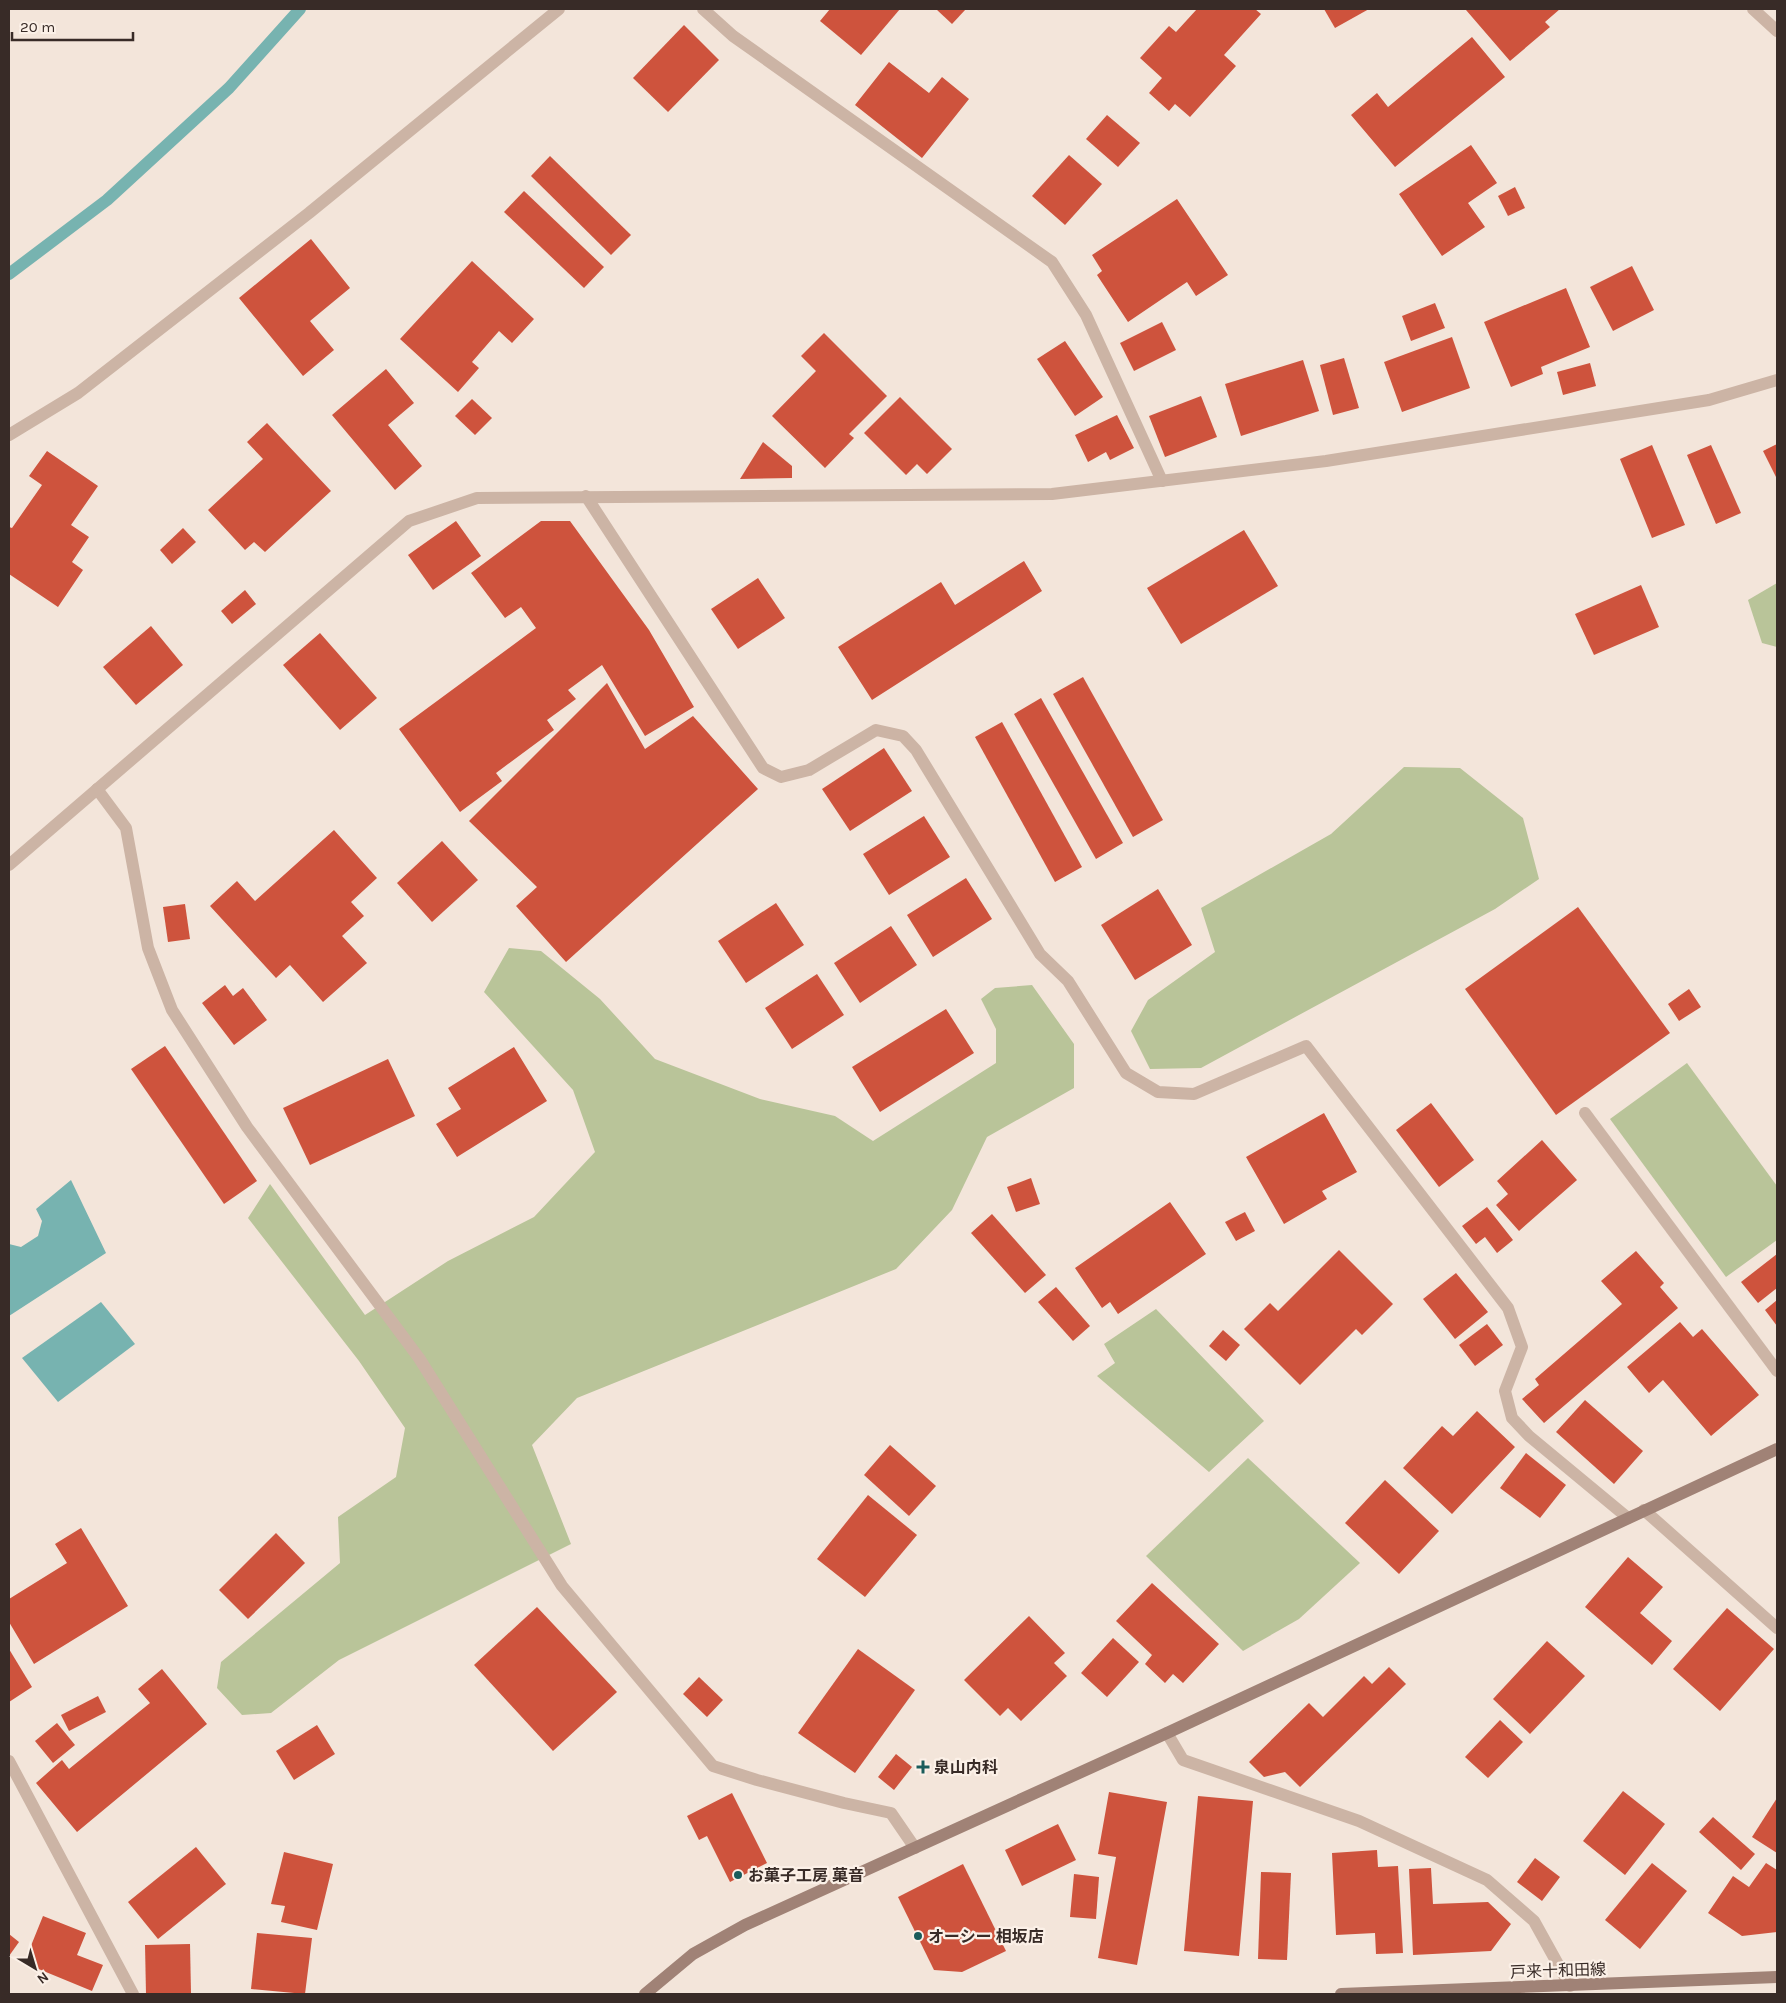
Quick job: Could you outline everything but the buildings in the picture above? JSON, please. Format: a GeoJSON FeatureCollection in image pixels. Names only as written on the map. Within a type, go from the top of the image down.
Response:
{"type":"FeatureCollection","features":[{"type":"Feature","properties":{"kind":"street"},"geometry":{"type":"LineString","coordinates":[[9,435],[78,393],[309,213],[559,9]]}},
{"type":"Feature","properties":{"kind":"street"},"geometry":{"type":"LineString","coordinates":[[703,9],[733,36],[1052,262],[1086,315],[1162,481]]}},
{"type":"Feature","properties":{"kind":"street"},"geometry":{"type":"LineString","coordinates":[[1753,9],[1777,31]]}},
{"type":"Feature","properties":{"kind":"street"},"geometry":{"type":"LineString","coordinates":[[9,865],[409,521],[477,498],[1052,494],[1326,460],[1700,402],[1777,380]]}},
{"type":"Feature","properties":{"kind":"street"},"geometry":{"type":"LineString","coordinates":[[586,496],[763,768],[781,777],[808,770],[876,730],[904,736],[916,750],[1040,954],[1068,981],[1126,1073],[1158,1092],[1194,1094],[1306,1046],[1508,1308],[1522,1347],[1505,1391],[1512,1418],[1529,1436],[1628,1518]]}},
{"type":"Feature","properties":{"kind":"street"},"geometry":{"type":"LineString","coordinates":[[97,789],[126,828],[148,948],[172,1010],[247,1128],[419,1358],[562,1586],[713,1766],[835,1801],[891,1813],[915,1848]]}},
{"type":"Feature","properties":{"kind":"street"},"geometry":{"type":"LineString","coordinates":[[1585,1113],[1777,1371]]}},
{"type":"Feature","properties":{"kind":"street"},"geometry":{"type":"LineString","coordinates":[[645,1994],[693,1954],[745,1926],[1167,1733],[1777,1449]]}},
{"type":"Feature","properties":{"kind":"street"},"geometry":{"type":"LineString","coordinates":[[1644,1510],[1777,1628]]}},
{"type":"Feature","properties":{"kind":"street"},"geometry":{"type":"LineString","coordinates":[[1167,1733],[1183,1760],[1359,1821],[1487,1880],[1534,1921],[1570,1986]]}},
{"type":"Feature","properties":{"kind":"street"},"geometry":{"type":"LineString","coordinates":[[9,1761],[134,1994]]}},
{"type":"Feature","properties":{"kind":"street","name":"戸来十和田線"},"geometry":{"type":"LineString","coordinates":[[1341,1994],[1777,1978]]}},
{"type":"Feature","properties":{"kind":"green space"},"geometry":{"type":"Polygon","coordinates":[[[1777,583],[1777,647],[1762,643],[1748,600],[1777,583]]]}},
{"type":"Feature","properties":{"kind":"green space"},"geometry":{"type":"Polygon","coordinates":[[[1404,767],[1460,768],[1523,818],[1539,879],[1495,909],[1201,1068],[1150,1069],[1131,1031],[1148,1000],[1215,952],[1201,908],[1331,834],[1404,767]]]}},
{"type":"Feature","properties":{"kind":"green space"},"geometry":{"type":"Polygon","coordinates":[[[509,948],[541,951],[600,999],[655,1059],[760,1099],[835,1116],[873,1141],[996,1063],[996,1029],[981,999],[995,988],[1032,985],[1074,1044],[1074,1088],[987,1137],[952,1210],[896,1269],[577,1398],[532,1445],[571,1544],[339,1660],[271,1713],[242,1715],[217,1688],[221,1662],[340,1563],[338,1517],[396,1477],[405,1428],[359,1361],[248,1218],[270,1184],[365,1315],[448,1261],[534,1217],[595,1152],[573,1090],[484,992],[509,948]]]}},
{"type":"Feature","properties":{"kind":"green space"},"geometry":{"type":"Polygon","coordinates":[[[1687,1063],[1777,1186],[1777,1240],[1726,1277],[1610,1119],[1687,1063]]]}},
{"type":"Feature","properties":{"kind":"green space"},"geometry":{"type":"Polygon","coordinates":[[[1156,1309],[1264,1421],[1209,1472],[1097,1376],[1115,1363],[1104,1344],[1156,1309]]]}},
{"type":"Feature","properties":{"kind":"green space"},"geometry":{"type":"Polygon","coordinates":[[[1248,1458],[1360,1563],[1299,1619],[1243,1651],[1146,1556],[1248,1458]]]}},
{"type":"Feature","properties":{"kind":"water"},"geometry":{"type":"Polygon","coordinates":[[[71,1180],[106,1253],[9,1316],[9,1244],[21,1247],[38,1236],[42,1221],[36,1209],[71,1180]]]}},
{"type":"Feature","properties":{"kind":"water"},"geometry":{"type":"Polygon","coordinates":[[[101,1302],[135,1344],[58,1402],[22,1358],[101,1302]]]}},
{"type":"Feature","properties":{"kind":"waterway"},"geometry":{"type":"LineString","coordinates":[[9,274],[107,200],[229,88],[300,9]]}},
{"type":"Feature","properties":{"kind":"place","name":"泉山内科"},"geometry":{"type":"Point","coordinates":[923,1767]}},
{"type":"Feature","properties":{"kind":"place","name":"お菓子工房 菓音"},"geometry":{"type":"Point","coordinates":[738,1875]}},
{"type":"Feature","properties":{"kind":"place","name":"オーシー 相坂店"},"geometry":{"type":"Point","coordinates":[918,1936]}}]}
